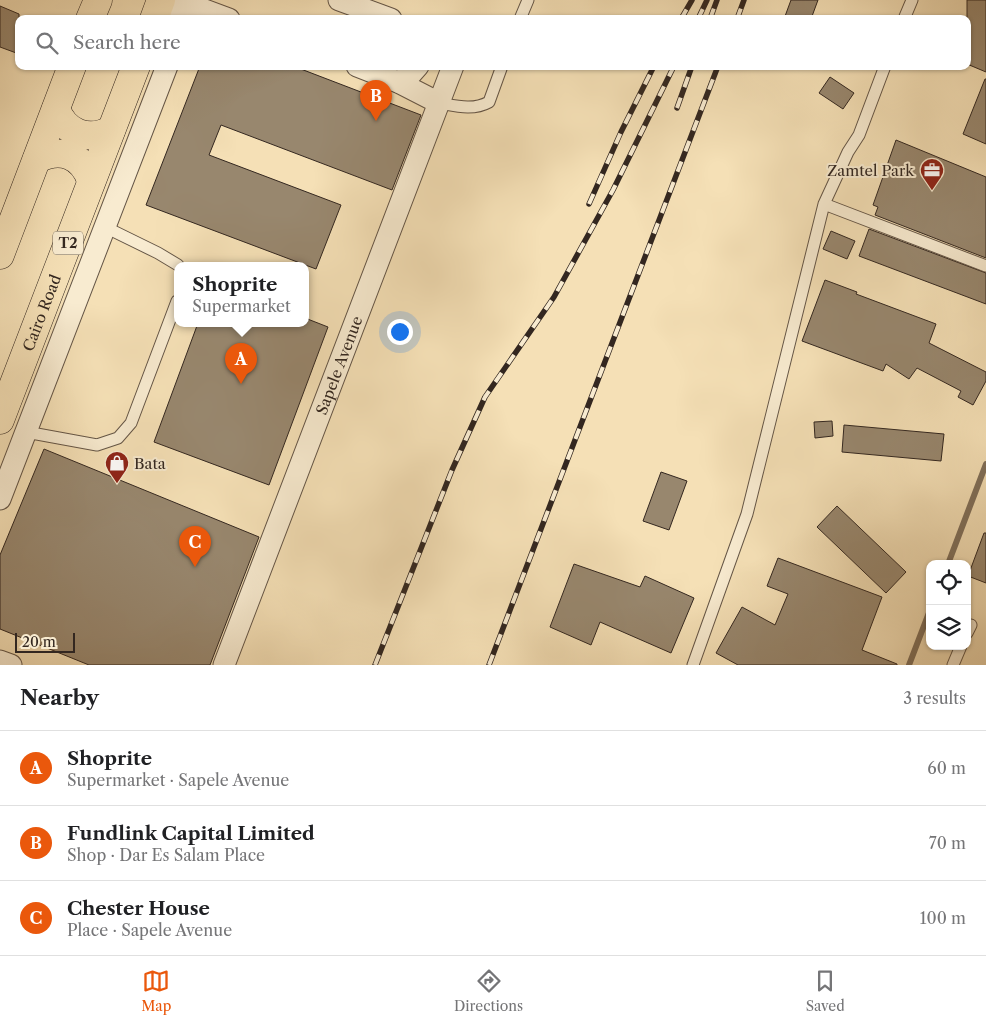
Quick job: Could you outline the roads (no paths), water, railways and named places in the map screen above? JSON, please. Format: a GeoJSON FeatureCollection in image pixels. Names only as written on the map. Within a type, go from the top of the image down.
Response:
{"type":"FeatureCollection","features":[{"type":"Feature","properties":{"kind":"main road"},"geometry":{"type":"LineString","coordinates":[[92,15],[98,0]]}},
{"type":"Feature","properties":{"kind":"main road"},"geometry":{"type":"LineString","coordinates":[[0,255],[71,70]]}},
{"type":"Feature","properties":{"kind":"main road","name":"Cairo Road"},"geometry":{"type":"LineString","coordinates":[[0,420],[134,70]]}},
{"type":"Feature","properties":{"kind":"main road"},"geometry":{"type":"LineString","coordinates":[[56,109],[65,125],[80,134],[96,136],[111,130]]}},
{"type":"Feature","properties":{"kind":"main road"},"geometry":{"type":"LineString","coordinates":[[37,159],[54,153],[71,156],[84,166],[91,180]]}},
{"type":"Feature","properties":{"kind":"street"},"geometry":{"type":"LineString","coordinates":[[339,0],[380,15]]}},
{"type":"Feature","properties":{"kind":"street"},"geometry":{"type":"LineString","coordinates":[[157,11],[190,8],[215,15]]}},
{"type":"Feature","properties":{"kind":"street"},"geometry":{"type":"LineString","coordinates":[[0,499],[165,70]]}},
{"type":"Feature","properties":{"kind":"street"},"geometry":{"type":"LineString","coordinates":[[367,70],[398,82],[439,103]]}},
{"type":"Feature","properties":{"kind":"street"},"geometry":{"type":"LineString","coordinates":[[398,82],[414,70]]}},
{"type":"Feature","properties":{"kind":"street","name":"Sapele Avenue"},"geometry":{"type":"LineString","coordinates":[[224,665],[452,70]]}},
{"type":"Feature","properties":{"kind":"street"},"geometry":{"type":"LineString","coordinates":[[52,283],[68,323]]}},
{"type":"Feature","properties":{"kind":"street"},"geometry":{"type":"LineString","coordinates":[[0,661],[10,665]]}},
{"type":"Feature","properties":{"kind":"lane"},"geometry":{"type":"LineString","coordinates":[[522,15],[528,0]]}},
{"type":"Feature","properties":{"kind":"lane"},"geometry":{"type":"LineString","coordinates":[[906,15],[912,0]]}},
{"type":"Feature","properties":{"kind":"lane"},"geometry":{"type":"LineString","coordinates":[[439,103],[480,107],[489,102],[501,70]]}},
{"type":"Feature","properties":{"kind":"lane"},"geometry":{"type":"LineString","coordinates":[[694,665],[747,514],[824,204],[848,152],[859,135],[883,70]]}},
{"type":"Feature","properties":{"kind":"lane"},"geometry":{"type":"LineString","coordinates":[[824,204],[986,266]]}},
{"type":"Feature","properties":{"kind":"lane"},"geometry":{"type":"LineString","coordinates":[[105,227],[174,263]]}},
{"type":"Feature","properties":{"kind":"lane"},"geometry":{"type":"LineString","coordinates":[[26,432],[97,445],[118,438],[131,423],[174,309]]}},
{"type":"Feature","properties":{"kind":"lane"},"geometry":{"type":"LineString","coordinates":[[953,665],[959,650]]}},
{"type":"Feature","properties":{"kind":"waterway"},"geometry":{"type":"LineString","coordinates":[[950,560],[986,464]]}},
{"type":"Feature","properties":{"kind":"waterway"},"geometry":{"type":"LineString","coordinates":[[909,665],[926,620]]}},
{"type":"Feature","properties":{"kind":"railway"},"geometry":{"type":"LineString","coordinates":[[683,15],[692,0]]}},
{"type":"Feature","properties":{"kind":"railway"},"geometry":{"type":"LineString","coordinates":[[700,15],[707,0]]}},
{"type":"Feature","properties":{"kind":"railway"},"geometry":{"type":"LineString","coordinates":[[711,15],[717,0]]}},
{"type":"Feature","properties":{"kind":"railway"},"geometry":{"type":"LineString","coordinates":[[738,15],[744,0]]}},
{"type":"Feature","properties":{"kind":"railway"},"geometry":{"type":"LineString","coordinates":[[589,204],[621,132],[652,70]]}},
{"type":"Feature","properties":{"kind":"railway"},"geometry":{"type":"LineString","coordinates":[[375,665],[452,470],[485,397],[554,297],[613,190],[672,70]]}},
{"type":"Feature","properties":{"kind":"railway"},"geometry":{"type":"LineString","coordinates":[[677,108],[691,70]]}},
{"type":"Feature","properties":{"kind":"railway"},"geometry":{"type":"LineString","coordinates":[[489,665],[716,70]]}},
{"type":"Feature","properties":{"kind":"place","name":"Fundlink Capital Limited"},"geometry":{"type":"Point","coordinates":[376,121]}},
{"type":"Feature","properties":{"kind":"place","name":"Zamtel Park"},"geometry":{"type":"Point","coordinates":[932,191]}},
{"type":"Feature","properties":{"kind":"place","name":"Shoprite"},"geometry":{"type":"Point","coordinates":[241,384]}},
{"type":"Feature","properties":{"kind":"place","name":"Bata"},"geometry":{"type":"Point","coordinates":[117,484]}},
{"type":"Feature","properties":{"kind":"place","name":"Chester House"},"geometry":{"type":"Point","coordinates":[195,567]}}]}
